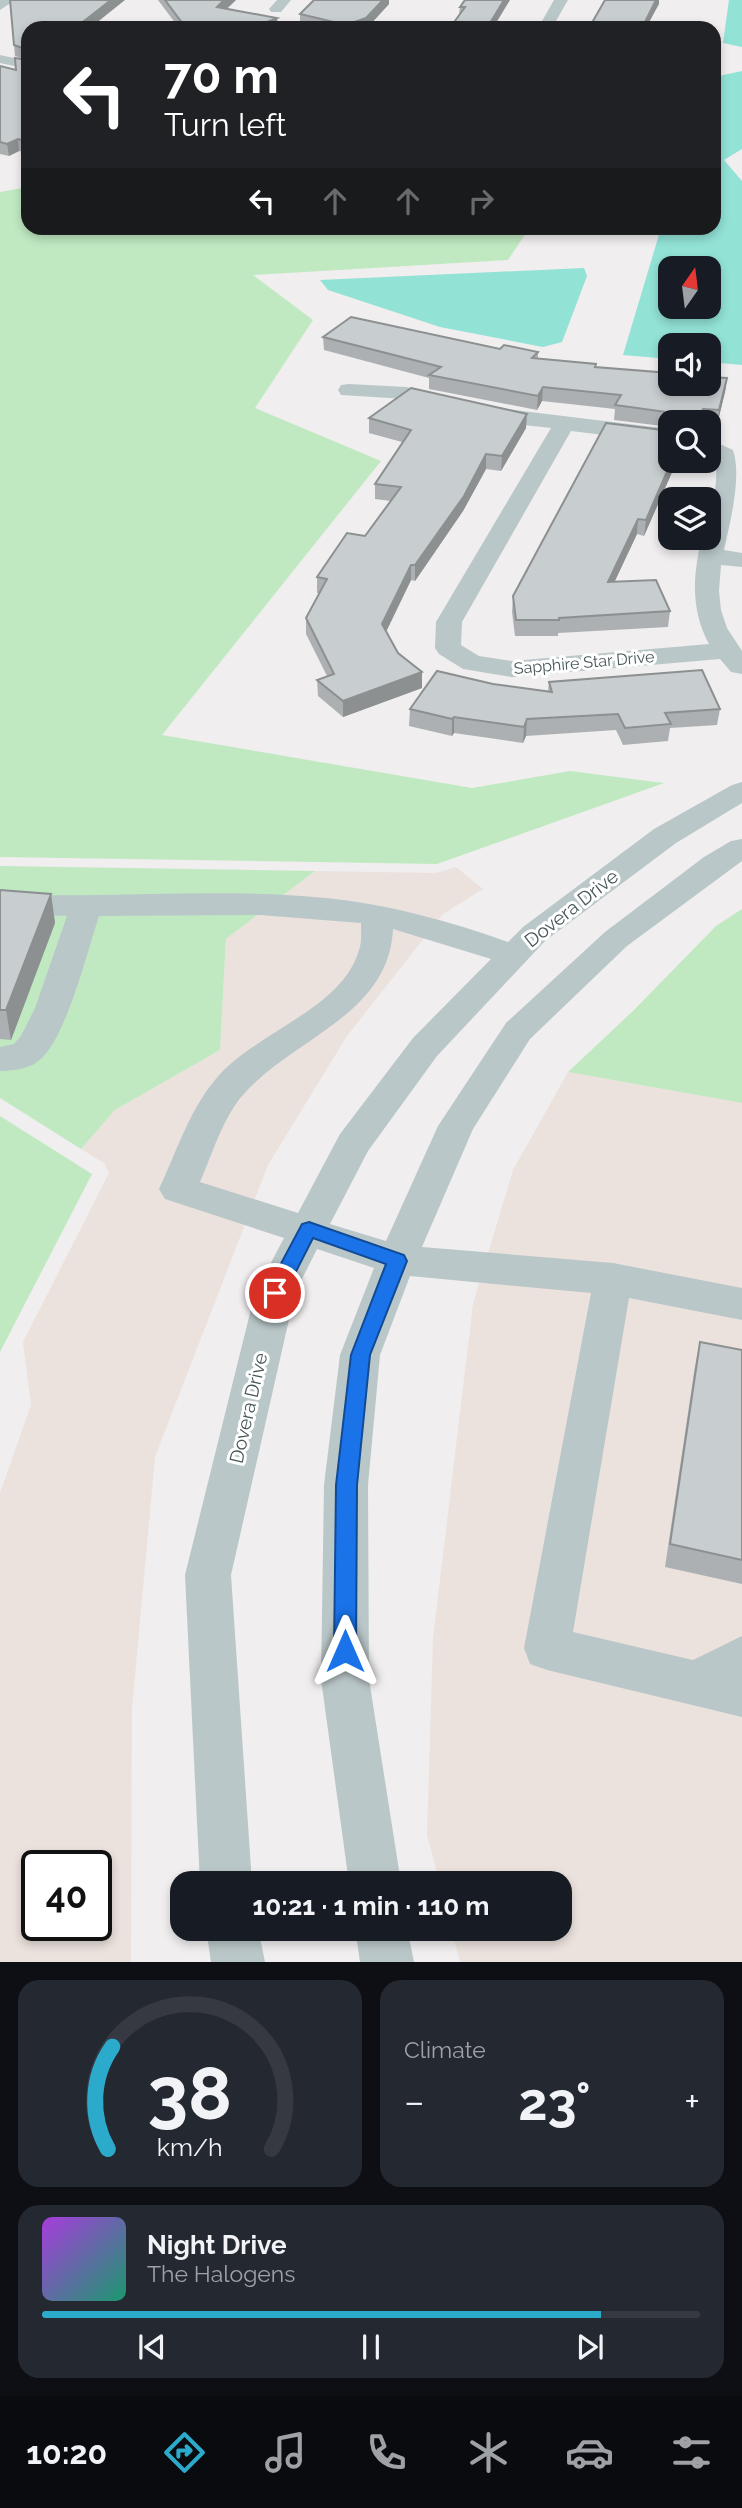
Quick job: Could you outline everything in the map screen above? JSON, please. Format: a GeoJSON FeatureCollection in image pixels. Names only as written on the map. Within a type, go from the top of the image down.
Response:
{"type":"FeatureCollection","features":[{"type":"Feature","properties":{"kind":"street"},"geometry":{"type":"LineString","coordinates":[[0,6],[8,0]]}},
{"type":"Feature","properties":{"kind":"street"},"geometry":{"type":"LineString","coordinates":[[549,21],[561,0]]}},
{"type":"Feature","properties":{"kind":"street"},"geometry":{"type":"LineString","coordinates":[[0,58],[21,63]]}},
{"type":"Feature","properties":{"kind":"street"},"geometry":{"type":"LineString","coordinates":[[349,390],[406,393],[514,417],[658,435]]}},
{"type":"Feature","properties":{"kind":"street","name":"Sapphire Star Drive"},"geometry":{"type":"LineString","coordinates":[[564,424],[449,622],[449,648],[472,663],[512,669],[734,659]]}},
{"type":"Feature","properties":{"kind":"street"},"geometry":{"type":"LineString","coordinates":[[721,453],[725,455],[731,473],[705,575],[709,620],[734,659]]}},
{"type":"Feature","properties":{"kind":"street"},"geometry":{"type":"LineString","coordinates":[[710,556],[742,560]]}},
{"type":"Feature","properties":{"kind":"street","name":"Dovera Drive"},"geometry":{"type":"LineString","coordinates":[[225,1871],[208,1575],[275,1293],[353,1144],[425,1047],[534,934],[665,836],[742,791]]}},
{"type":"Feature","properties":{"kind":"street"},"geometry":{"type":"LineString","coordinates":[[373,1871],[345,1679],[346,1485],[360,1355],[397,1261],[456,1126],[517,1031],[616,939],[715,864],[742,848]]}},
{"type":"Feature","properties":{"kind":"street"},"geometry":{"type":"LineString","coordinates":[[0,904],[298,905],[378,915],[442,929],[513,955]]}},
{"type":"Feature","properties":{"kind":"street"},"geometry":{"type":"LineString","coordinates":[[0,1059],[27,1052],[37,1040],[52,1006],[86,906]]}},
{"type":"Feature","properties":{"kind":"street"},"geometry":{"type":"LineString","coordinates":[[378,915],[380,938],[371,967],[361,982],[346,998],[321,1017],[250,1065],[228,1088],[178,1189],[309,1229],[397,1261],[613,1279],[742,1304]]}},
{"type":"Feature","properties":{"kind":"street"},"geometry":{"type":"LineString","coordinates":[[613,1279],[547,1648],[742,1694]]}},
{"type":"Feature","properties":{"kind":"street"},"geometry":{"type":"LineString","coordinates":[[697,1683],[742,1658]]}},
{"type":"Feature","properties":{"kind":"street"},"geometry":{"type":"LineString","coordinates":[[234,1941],[238,1962]]}},
{"type":"Feature","properties":{"kind":"street"},"geometry":{"type":"LineString","coordinates":[[383,1941],[387,1962]]}},
{"type":"Feature","properties":{"kind":"shaded area"},"geometry":{"type":"Polygon","coordinates":[[[729,0],[742,0],[742,47],[723,43],[729,0]]]}},
{"type":"Feature","properties":{"kind":"shaded area"},"geometry":{"type":"Polygon","coordinates":[[[742,71],[742,149],[724,160],[742,181],[742,365],[721,363],[721,333],[658,333],[658,358],[623,355],[659,235],[721,235],[721,76],[742,71]]]}},
{"type":"Feature","properties":{"kind":"shaded area"},"geometry":{"type":"Polygon","coordinates":[[[21,188],[21,235],[525,235],[508,260],[253,275],[313,320],[255,408],[381,461],[162,735],[472,788],[570,771],[664,783],[437,864],[0,857],[0,192],[21,188]]]}},
{"type":"Feature","properties":{"kind":"shaded area"},"geometry":{"type":"Polygon","coordinates":[[[584,268],[587,276],[562,342],[543,347],[440,327],[328,290],[320,280],[584,268]]]}},
{"type":"Feature","properties":{"kind":"shaded area"},"geometry":{"type":"Polygon","coordinates":[[[0,866],[315,871],[226,939],[220,1050],[115,1110],[81,1149],[0,1098],[0,866]]]}},
{"type":"Feature","properties":{"kind":"shaded area"},"geometry":{"type":"Polygon","coordinates":[[[456,867],[483,889],[443,914],[347,1036],[268,1165],[155,1457],[132,1709],[131,1962],[0,1962],[0,1493],[31,1405],[23,1342],[109,1173],[104,1163],[81,1149],[115,1110],[220,1050],[226,939],[315,871],[436,873],[456,867]]]}},
{"type":"Feature","properties":{"kind":"shaded area"},"geometry":{"type":"Polygon","coordinates":[[[742,909],[742,1103],[568,1072],[634,1010],[716,926],[742,909]]]}},
{"type":"Feature","properties":{"kind":"shaded area"},"geometry":{"type":"Polygon","coordinates":[[[568,1072],[742,1103],[742,1962],[460,1962],[454,1941],[572,1941],[572,1871],[437,1871],[427,1835],[433,1638],[473,1304],[513,1170],[568,1072]]]}},
{"type":"Feature","properties":{"kind":"shaded area"},"geometry":{"type":"Polygon","coordinates":[[[0,1116],[92,1174],[0,1352],[0,1116]]]}},
{"type":"Feature","properties":{"kind":"building"},"geometry":{"type":"Polygon","coordinates":[[[10,0],[111,0],[84,21],[21,21],[21,48],[14,45],[10,0]]]}},
{"type":"Feature","properties":{"kind":"building"},"geometry":{"type":"Polygon","coordinates":[[[165,0],[224,0],[217,7],[277,18],[270,21],[181,21],[165,0]]]}},
{"type":"Feature","properties":{"kind":"building"},"geometry":{"type":"Polygon","coordinates":[[[314,0],[383,0],[366,18],[357,21],[329,21],[300,14],[314,0]]]}},
{"type":"Feature","properties":{"kind":"building"},"geometry":{"type":"Polygon","coordinates":[[[465,0],[504,0],[491,21],[455,21],[465,7],[460,7],[465,0]]]}},
{"type":"Feature","properties":{"kind":"building"},"geometry":{"type":"Polygon","coordinates":[[[605,0],[656,0],[646,21],[593,21],[605,0]]]}},
{"type":"Feature","properties":{"kind":"building"},"geometry":{"type":"Polygon","coordinates":[[[15,58],[21,59],[21,140],[7,144],[0,142],[0,66],[16,70],[15,58]]]}},
{"type":"Feature","properties":{"kind":"building"},"geometry":{"type":"Polygon","coordinates":[[[351,317],[500,349],[504,345],[538,352],[532,358],[658,372],[658,396],[721,396],[721,378],[727,378],[719,410],[658,411],[615,405],[621,395],[543,387],[538,396],[429,375],[441,367],[323,337],[351,317]]]}},
{"type":"Feature","properties":{"kind":"building"},"geometry":{"type":"Polygon","coordinates":[[[411,388],[527,414],[502,456],[486,454],[464,496],[415,565],[411,565],[382,624],[398,653],[422,672],[343,701],[317,680],[334,674],[306,618],[327,579],[317,577],[347,533],[365,536],[401,487],[375,484],[411,430],[369,418],[411,388]]]}},
{"type":"Feature","properties":{"kind":"building"},"geometry":{"type":"Polygon","coordinates":[[[606,423],[658,430],[658,473],[666,473],[658,487],[646,520],[638,519],[608,582],[656,580],[670,611],[559,620],[516,620],[513,596],[606,423]]]}},
{"type":"Feature","properties":{"kind":"building"},"geometry":{"type":"Polygon","coordinates":[[[702,670],[720,709],[665,713],[671,724],[625,728],[618,714],[527,719],[524,727],[454,717],[452,719],[410,709],[437,671],[493,684],[552,692],[549,682],[702,670]]]}},
{"type":"Feature","properties":{"kind":"building"},"geometry":{"type":"Polygon","coordinates":[[[0,890],[51,894],[6,1010],[0,1010],[0,890]]]}},
{"type":"Feature","properties":{"kind":"building"},"geometry":{"type":"Polygon","coordinates":[[[700,1342],[742,1350],[742,1560],[670,1544],[700,1342]]]}},
{"type":"Feature","properties":{"kind":"route"},"geometry":{"type":"LineString","coordinates":[[275,1293],[309,1229],[397,1261],[360,1355],[346,1485],[345,1651]]}}]}
